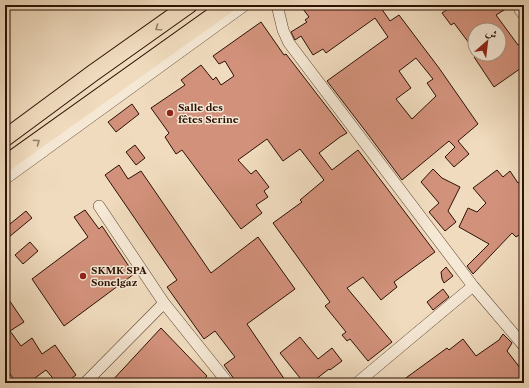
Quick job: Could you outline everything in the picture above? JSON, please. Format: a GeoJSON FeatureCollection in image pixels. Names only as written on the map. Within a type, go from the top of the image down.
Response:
{"type":"FeatureCollection","features":[{"type":"Feature","properties":{"kind":"highway"},"geometry":{"type":"LineString","coordinates":[[5,138],[189,5]]}},
{"type":"Feature","properties":{"kind":"highway"},"geometry":{"type":"LineString","coordinates":[[5,164],[228,5]]}},
{"type":"Feature","properties":{"kind":"street"},"geometry":{"type":"LineString","coordinates":[[5,179],[245,5]]}},
{"type":"Feature","properties":{"kind":"street"},"geometry":{"type":"LineString","coordinates":[[277,5],[283,30],[289,43],[473,286],[524,346]]}},
{"type":"Feature","properties":{"kind":"street"},"geometry":{"type":"LineString","coordinates":[[99,206],[164,303],[228,383]]}},
{"type":"Feature","properties":{"kind":"street"},"geometry":{"type":"LineString","coordinates":[[356,383],[473,286]]}},
{"type":"Feature","properties":{"kind":"street"},"geometry":{"type":"LineString","coordinates":[[85,383],[164,303]]}},
{"type":"Feature","properties":{"kind":"building"},"geometry":{"type":"Polygon","coordinates":[[[300,5],[379,5],[390,21],[399,15],[439,68],[478,124],[458,141],[469,154],[454,167],[445,157],[455,147],[449,141],[402,180],[327,81],[388,37],[375,18],[326,53],[323,49],[313,55],[301,36],[295,40],[291,32],[307,22],[305,20],[309,17],[300,5]],[[416,58],[399,71],[411,88],[396,99],[412,119],[436,96],[427,83],[433,79],[416,58]]]}},
{"type":"Feature","properties":{"kind":"building"},"geometry":{"type":"Polygon","coordinates":[[[454,5],[512,5],[496,15],[501,22],[467,22],[467,40],[454,23],[451,25],[442,13],[454,5]]]}},
{"type":"Feature","properties":{"kind":"building"},"geometry":{"type":"Polygon","coordinates":[[[261,22],[284,55],[286,54],[347,133],[319,153],[332,170],[358,150],[435,252],[394,282],[397,287],[381,300],[363,277],[347,288],[392,342],[368,361],[350,339],[347,341],[342,335],[346,332],[325,306],[330,302],[273,223],[302,202],[300,200],[324,180],[300,149],[283,161],[267,139],[238,160],[251,174],[256,170],[269,187],[264,191],[268,197],[256,205],[262,213],[241,229],[182,150],[176,154],[165,137],[169,133],[151,108],[185,85],[181,80],[201,65],[213,80],[216,77],[221,85],[234,76],[225,61],[219,64],[213,56],[261,22]]]}},
{"type":"Feature","properties":{"kind":"building"},"geometry":{"type":"Polygon","coordinates":[[[507,30],[518,45],[524,41],[524,66],[494,87],[477,62],[507,62],[507,30]]]}},
{"type":"Feature","properties":{"kind":"building"},"geometry":{"type":"Polygon","coordinates":[[[132,104],[139,114],[116,132],[108,122],[132,104]]]}},
{"type":"Feature","properties":{"kind":"building"},"geometry":{"type":"Polygon","coordinates":[[[135,145],[145,158],[136,165],[126,152],[135,145]]]}},
{"type":"Feature","properties":{"kind":"building"},"geometry":{"type":"Polygon","coordinates":[[[119,165],[128,179],[141,171],[211,273],[258,237],[295,289],[247,324],[287,383],[237,383],[224,365],[235,357],[215,331],[204,339],[167,287],[177,280],[105,175],[119,165]]]}},
{"type":"Feature","properties":{"kind":"building"},"geometry":{"type":"Polygon","coordinates":[[[433,169],[442,178],[460,187],[448,211],[456,222],[445,231],[429,212],[439,203],[421,182],[433,169]]]}},
{"type":"Feature","properties":{"kind":"building"},"geometry":{"type":"Polygon","coordinates":[[[497,170],[503,177],[510,171],[518,183],[524,179],[524,232],[516,237],[512,233],[473,274],[467,266],[489,244],[459,227],[468,208],[477,212],[486,203],[473,188],[497,170]]]}},
{"type":"Feature","properties":{"kind":"building","name":"SKMK SPA Sonelgaz"},"geometry":{"type":"Polygon","coordinates":[[[85,210],[99,229],[102,226],[134,274],[64,326],[32,279],[88,237],[74,217],[85,210]]]}},
{"type":"Feature","properties":{"kind":"building"},"geometry":{"type":"Polygon","coordinates":[[[26,211],[32,218],[9,237],[5,232],[5,228],[26,211]]]}},
{"type":"Feature","properties":{"kind":"building"},"geometry":{"type":"Polygon","coordinates":[[[30,242],[38,251],[23,264],[15,255],[30,242]]]}},
{"type":"Feature","properties":{"kind":"building"},"geometry":{"type":"Polygon","coordinates":[[[446,267],[453,276],[444,283],[441,272],[446,267]]]}},
{"type":"Feature","properties":{"kind":"building"},"geometry":{"type":"Polygon","coordinates":[[[443,289],[449,297],[433,310],[427,302],[443,289]]]}},
{"type":"Feature","properties":{"kind":"building"},"geometry":{"type":"Polygon","coordinates":[[[5,294],[24,322],[10,331],[21,346],[32,338],[42,354],[55,345],[76,375],[66,383],[57,383],[46,370],[28,383],[16,383],[5,366],[5,294]]]}},
{"type":"Feature","properties":{"kind":"building"},"geometry":{"type":"Polygon","coordinates":[[[161,328],[207,376],[201,383],[110,383],[161,328]]]}},
{"type":"Feature","properties":{"kind":"building"},"geometry":{"type":"Polygon","coordinates":[[[503,334],[512,343],[507,351],[524,373],[524,383],[399,383],[447,348],[449,350],[463,339],[476,356],[499,340],[503,334]]]}},
{"type":"Feature","properties":{"kind":"building"},"geometry":{"type":"Polygon","coordinates":[[[300,337],[318,359],[332,348],[342,361],[311,383],[304,383],[280,353],[300,337]]]}},
{"type":"Feature","properties":{"kind":"place","name":"Salle des fêtes Serine"},"geometry":{"type":"Point","coordinates":[170,113]}},
{"type":"Feature","properties":{"kind":"place","name":"SKMK SPA Sonelgaz"},"geometry":{"type":"Point","coordinates":[83,276]}}]}
